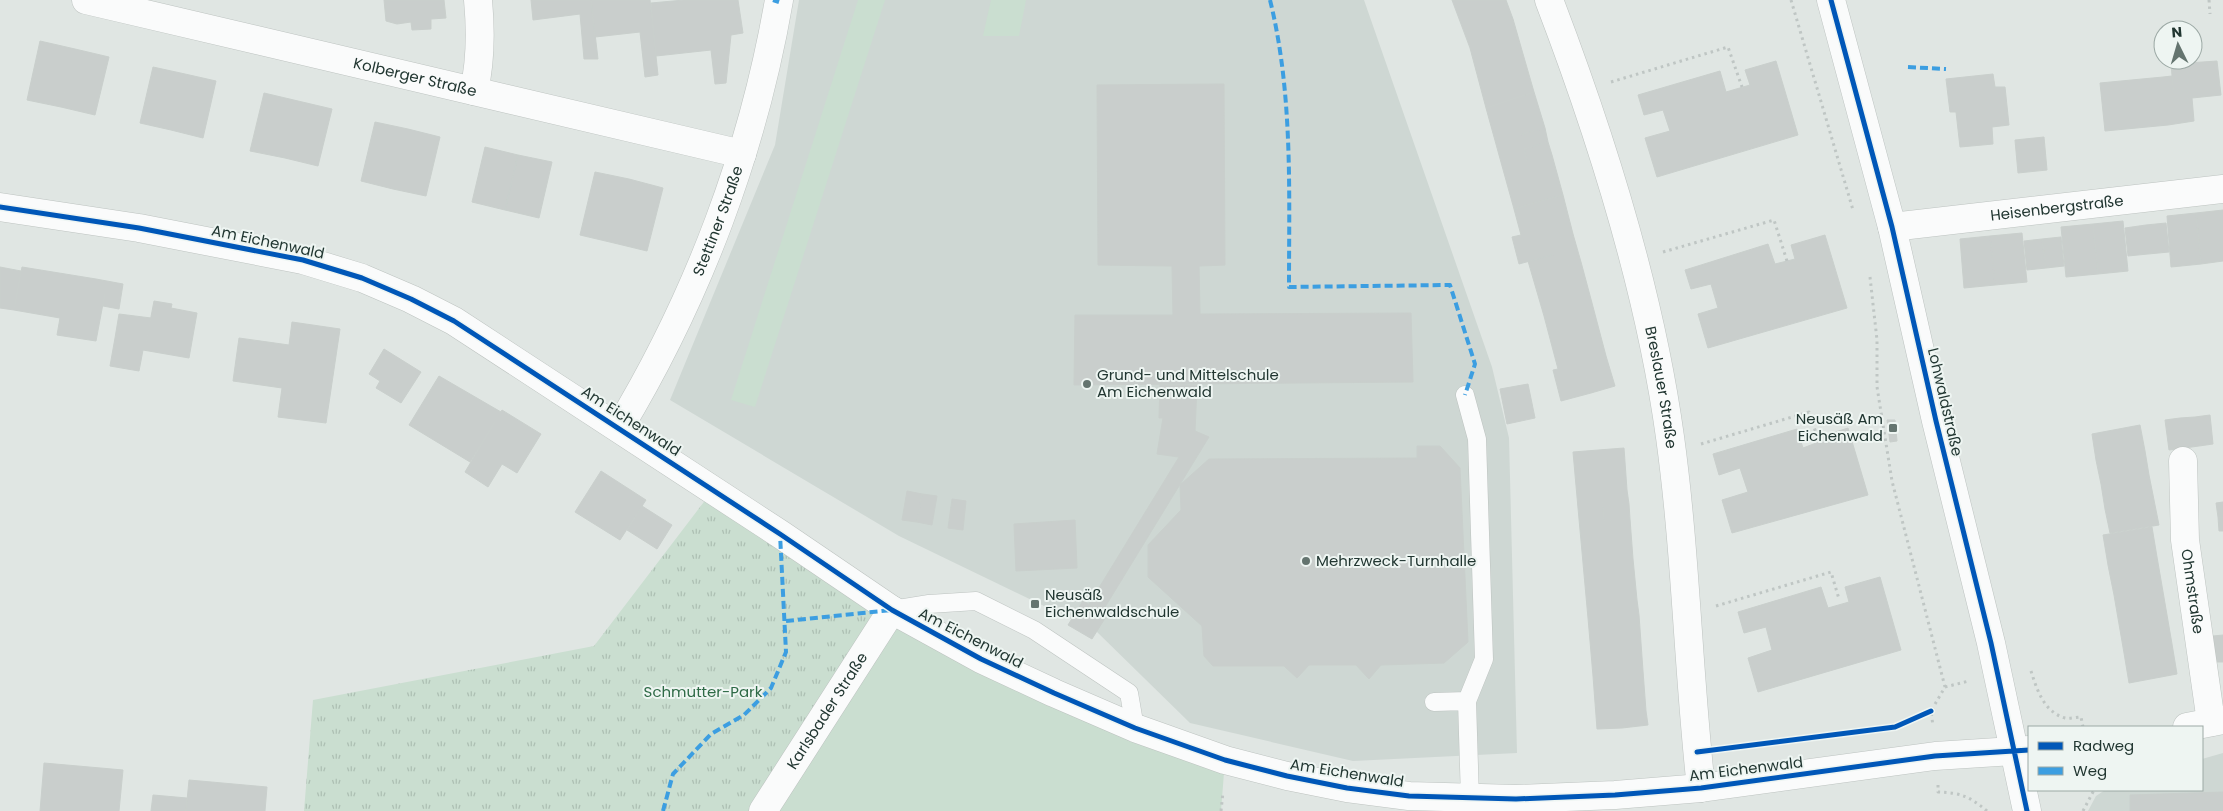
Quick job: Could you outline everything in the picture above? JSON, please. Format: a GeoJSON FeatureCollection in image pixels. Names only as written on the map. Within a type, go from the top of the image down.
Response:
{"type":"FeatureCollection","features":[{"type":"Feature","properties":{"kind":"street","name":"Kolberger Straße"},"geometry":{"type":"LineString","coordinates":[[86,0],[742,154]]}},
{"type":"Feature","properties":{"kind":"street"},"geometry":{"type":"LineString","coordinates":[[474,91],[481,47],[478,0]]}},
{"type":"Feature","properties":{"kind":"street","name":"Stettiner Straße"},"geometry":{"type":"LineString","coordinates":[[619,428],[649,379],[672,333],[722,212],[756,107],[779,0]]}},
{"type":"Feature","properties":{"kind":"street","name":"Breslauer Straße"},"geometry":{"type":"LineString","coordinates":[[1549,0],[1581,91],[1633,261],[1653,344],[1678,497],[1701,788]]}},
{"type":"Feature","properties":{"kind":"street","name":"Lohwaldstraße"},"geometry":{"type":"LineString","coordinates":[[1831,0],[1892,228],[2022,750],[2027,811]]}},
{"type":"Feature","properties":{"kind":"street","name":"Heisenbergstraße"},"geometry":{"type":"LineString","coordinates":[[1892,228],[2223,188]]}},
{"type":"Feature","properties":{"kind":"street","name":"Am Eichenwald"},"geometry":{"type":"LineString","coordinates":[[0,207],[139,228],[304,260],[362,278],[411,299],[454,321],[619,428],[892,610],[981,659],[1135,728],[1225,760],[1287,776],[1346,788],[1409,796],[1516,799],[1605,796],[1701,788],[1935,756],[2022,750]]}},
{"type":"Feature","properties":{"kind":"street","name":"Ohmstraße"},"geometry":{"type":"LineString","coordinates":[[2183,461],[2184,540],[2207,723]]}},
{"type":"Feature","properties":{"kind":"street","name":"Karlsbader Straße"},"geometry":{"type":"LineString","coordinates":[[763,811],[892,610]]}},
{"type":"Feature","properties":{"kind":"lane"},"geometry":{"type":"LineString","coordinates":[[1465,395],[1477,440],[1484,659],[1467,701],[1470,798]]}},
{"type":"Feature","properties":{"kind":"lane"},"geometry":{"type":"LineString","coordinates":[[892,610],[930,604],[976,601],[1034,630],[1128,693],[1135,728]]}},
{"type":"Feature","properties":{"kind":"lane"},"geometry":{"type":"LineString","coordinates":[[1434,702],[1467,701]]}},
{"type":"Feature","properties":{"kind":"path"},"geometry":{"type":"LineString","coordinates":[[1791,0],[1854,214]]}},
{"type":"Feature","properties":{"kind":"path"},"geometry":{"type":"LineString","coordinates":[[2209,0],[2210,14]]}},
{"type":"Feature","properties":{"kind":"path"},"geometry":{"type":"LineString","coordinates":[[1581,91],[1728,47],[1742,88]]}},
{"type":"Feature","properties":{"kind":"path"},"geometry":{"type":"LineString","coordinates":[[1633,261],[1774,220],[1787,261]]}},
{"type":"Feature","properties":{"kind":"path"},"geometry":{"type":"LineString","coordinates":[[1868,268],[1877,340],[1877,387],[1892,481],[1945,687],[1931,711],[1938,792],[1958,792],[1974,800],[1987,811]]}},
{"type":"Feature","properties":{"kind":"path"},"geometry":{"type":"LineString","coordinates":[[1672,453],[1809,412],[1819,442]]}},
{"type":"Feature","properties":{"kind":"path"},"geometry":{"type":"LineString","coordinates":[[1687,615],[1830,572],[1839,599]]}},
{"type":"Feature","properties":{"kind":"path"},"geometry":{"type":"LineString","coordinates":[[2084,811],[2094,791]]}},
{"type":"Feature","properties":{"kind":"shaded area","name":"Grund- und Mittelschule Am Eichenwald"},"geometry":{"type":"Polygon","coordinates":[[[799,0],[1364,0],[1492,367],[1509,438],[1517,753],[1353,761],[1190,723],[1096,631],[899,536],[670,400],[775,145],[799,0]]]}},
{"type":"Feature","properties":{"kind":"shaded area"},"geometry":{"type":"Polygon","coordinates":[[[2223,753],[2223,811],[2088,811],[2096,796],[2104,791],[2203,791],[2203,759],[2223,753]]]}},
{"type":"Feature","properties":{"kind":"green space"},"geometry":{"type":"Polygon","coordinates":[[[858,0],[885,0],[755,407],[731,400],[858,0]]]}},
{"type":"Feature","properties":{"kind":"green space"},"geometry":{"type":"Polygon","coordinates":[[[991,0],[1026,0],[1019,36],[983,36],[991,0]]]}},
{"type":"Feature","properties":{"kind":"green space","name":"Schmutter-Park"},"geometry":{"type":"Polygon","coordinates":[[[713,490],[892,610],[763,811],[304,811],[313,700],[594,646],[713,490]]]}},
{"type":"Feature","properties":{"kind":"green space"},"geometry":{"type":"Polygon","coordinates":[[[892,610],[1225,760],[1221,811],[763,811],[892,610]]]}},
{"type":"Feature","properties":{"kind":"building"},"geometry":{"type":"Polygon","coordinates":[[[384,0],[444,0],[446,18],[431,19],[431,29],[412,30],[411,22],[397,24],[386,21],[384,0]]]}},
{"type":"Feature","properties":{"kind":"building"},"geometry":{"type":"Polygon","coordinates":[[[531,0],[591,0],[598,59],[584,59],[580,14],[533,20],[531,0]]]}},
{"type":"Feature","properties":{"kind":"building"},"geometry":{"type":"Polygon","coordinates":[[[591,0],[650,0],[658,75],[645,77],[640,32],[595,37],[591,0]]]}},
{"type":"Feature","properties":{"kind":"building"},"geometry":{"type":"Polygon","coordinates":[[[684,0],[738,0],[743,33],[731,35],[726,83],[715,84],[711,50],[656,56],[651,3],[684,0]]]}},
{"type":"Feature","properties":{"kind":"building"},"geometry":{"type":"Polygon","coordinates":[[[1452,0],[1506,0],[1513,19],[1487,28],[1492,41],[1470,48],[1452,0]]]}},
{"type":"Feature","properties":{"kind":"building"},"geometry":{"type":"Polygon","coordinates":[[[1513,19],[1517,33],[1492,41],[1487,28],[1513,19]]]}},
{"type":"Feature","properties":{"kind":"building"},"geometry":{"type":"Polygon","coordinates":[[[1517,33],[1521,47],[1496,55],[1492,41],[1517,33]]]}},
{"type":"Feature","properties":{"kind":"building"},"geometry":{"type":"Polygon","coordinates":[[[40,41],[75,49],[61,107],[27,100],[40,41]]]}},
{"type":"Feature","properties":{"kind":"building"},"geometry":{"type":"Polygon","coordinates":[[[1492,41],[1496,55],[1521,47],[1534,92],[1486,108],[1470,48],[1492,41]]]}},
{"type":"Feature","properties":{"kind":"building"},"geometry":{"type":"Polygon","coordinates":[[[75,49],[109,57],[95,115],[61,107],[75,49]]]}},
{"type":"Feature","properties":{"kind":"building"},"geometry":{"type":"Polygon","coordinates":[[[1776,61],[1798,135],[1657,177],[1645,138],[1670,131],[1663,110],[1644,115],[1638,95],[1720,71],[1726,92],[1750,85],[1745,70],[1776,61]]]}},
{"type":"Feature","properties":{"kind":"building"},"geometry":{"type":"Polygon","coordinates":[[[2217,61],[2221,95],[2192,98],[2189,70],[2203,70],[2203,62],[2217,61]]]}},
{"type":"Feature","properties":{"kind":"building"},"geometry":{"type":"Polygon","coordinates":[[[153,67],[185,74],[171,130],[140,123],[153,67]]]}},
{"type":"Feature","properties":{"kind":"building"},"geometry":{"type":"Polygon","coordinates":[[[2172,70],[2189,70],[2192,98],[2174,100],[2172,70]]]}},
{"type":"Feature","properties":{"kind":"building"},"geometry":{"type":"Polygon","coordinates":[[[185,74],[216,81],[203,138],[171,130],[185,74]]]}},
{"type":"Feature","properties":{"kind":"building"},"geometry":{"type":"Polygon","coordinates":[[[1993,74],[1995,87],[2005,87],[2009,125],[1992,127],[1993,144],[1960,147],[1956,112],[1950,112],[1946,79],[1993,74]]]}},
{"type":"Feature","properties":{"kind":"building"},"geometry":{"type":"Polygon","coordinates":[[[2172,76],[2174,100],[2165,101],[2163,77],[2172,76]]]}},
{"type":"Feature","properties":{"kind":"building"},"geometry":{"type":"Polygon","coordinates":[[[2163,77],[2168,125],[2105,131],[2100,83],[2163,77]]]}},
{"type":"Feature","properties":{"kind":"building"},"geometry":{"type":"Polygon","coordinates":[[[1224,84],[1225,265],[1199,266],[1200,314],[1411,313],[1413,382],[1074,385],[1075,315],[1173,315],[1172,266],[1098,265],[1097,85],[1224,84]]]}},
{"type":"Feature","properties":{"kind":"building"},"geometry":{"type":"Polygon","coordinates":[[[1534,92],[1545,128],[1520,135],[1524,149],[1499,155],[1486,108],[1534,92]]]}},
{"type":"Feature","properties":{"kind":"building"},"geometry":{"type":"Polygon","coordinates":[[[264,93],[298,101],[285,158],[250,151],[264,93]]]}},
{"type":"Feature","properties":{"kind":"building"},"geometry":{"type":"Polygon","coordinates":[[[2192,98],[2194,121],[2168,125],[2165,101],[2192,98]]]}},
{"type":"Feature","properties":{"kind":"building"},"geometry":{"type":"Polygon","coordinates":[[[298,101],[332,109],[318,166],[285,158],[298,101]]]}},
{"type":"Feature","properties":{"kind":"building"},"geometry":{"type":"Polygon","coordinates":[[[375,122],[408,129],[393,189],[361,181],[375,122]]]}},
{"type":"Feature","properties":{"kind":"building"},"geometry":{"type":"Polygon","coordinates":[[[1545,128],[1548,142],[1524,149],[1520,135],[1545,128]]]}},
{"type":"Feature","properties":{"kind":"building"},"geometry":{"type":"Polygon","coordinates":[[[408,129],[440,137],[426,196],[393,189],[408,129]]]}},
{"type":"Feature","properties":{"kind":"building"},"geometry":{"type":"Polygon","coordinates":[[[2044,137],[2047,170],[2018,173],[2015,140],[2044,137]]]}},
{"type":"Feature","properties":{"kind":"building"},"geometry":{"type":"Polygon","coordinates":[[[1548,142],[1552,155],[1527,161],[1524,149],[1548,142]]]}},
{"type":"Feature","properties":{"kind":"building"},"geometry":{"type":"Polygon","coordinates":[[[485,147],[518,155],[505,210],[472,202],[485,147]]]}},
{"type":"Feature","properties":{"kind":"building"},"geometry":{"type":"Polygon","coordinates":[[[1524,149],[1527,161],[1552,155],[1563,195],[1514,209],[1499,155],[1524,149]]]}},
{"type":"Feature","properties":{"kind":"building"},"geometry":{"type":"Polygon","coordinates":[[[518,155],[552,162],[539,218],[505,210],[518,155]]]}},
{"type":"Feature","properties":{"kind":"building"},"geometry":{"type":"Polygon","coordinates":[[[595,172],[629,179],[614,243],[580,235],[595,172]]]}},
{"type":"Feature","properties":{"kind":"building"},"geometry":{"type":"Polygon","coordinates":[[[629,179],[663,188],[647,251],[614,243],[629,179]]]}},
{"type":"Feature","properties":{"kind":"building"},"geometry":{"type":"Polygon","coordinates":[[[1563,195],[1573,234],[1548,241],[1552,255],[1519,264],[1512,237],[1521,235],[1514,209],[1563,195]]]}},
{"type":"Feature","properties":{"kind":"building"},"geometry":{"type":"Polygon","coordinates":[[[2223,210],[2223,261],[2201,264],[2196,213],[2223,210]]]}},
{"type":"Feature","properties":{"kind":"building"},"geometry":{"type":"Polygon","coordinates":[[[2196,213],[2201,264],[2171,267],[2167,216],[2196,213]]]}},
{"type":"Feature","properties":{"kind":"building"},"geometry":{"type":"Polygon","coordinates":[[[2123,221],[2128,271],[2098,274],[2093,224],[2123,221]]]}},
{"type":"Feature","properties":{"kind":"building"},"geometry":{"type":"Polygon","coordinates":[[[2166,223],[2169,252],[2148,254],[2146,225],[2166,223]]]}},
{"type":"Feature","properties":{"kind":"building"},"geometry":{"type":"Polygon","coordinates":[[[2093,224],[2098,274],[2066,277],[2061,227],[2093,224]]]}},
{"type":"Feature","properties":{"kind":"building"},"geometry":{"type":"Polygon","coordinates":[[[2146,225],[2148,254],[2128,256],[2125,228],[2146,225]]]}},
{"type":"Feature","properties":{"kind":"building"},"geometry":{"type":"Polygon","coordinates":[[[2022,233],[2027,282],[1995,285],[1990,236],[2022,233]]]}},
{"type":"Feature","properties":{"kind":"building"},"geometry":{"type":"Polygon","coordinates":[[[1573,234],[1577,248],[1552,255],[1548,241],[1573,234]]]}},
{"type":"Feature","properties":{"kind":"building"},"geometry":{"type":"Polygon","coordinates":[[[1825,235],[1847,308],[1708,348],[1698,314],[1718,308],[1711,284],[1691,289],[1685,270],[1768,244],[1775,264],[1795,259],[1791,245],[1825,235]]]}},
{"type":"Feature","properties":{"kind":"building"},"geometry":{"type":"Polygon","coordinates":[[[1990,236],[1995,285],[1964,288],[1960,239],[1990,236]]]}},
{"type":"Feature","properties":{"kind":"building"},"geometry":{"type":"Polygon","coordinates":[[[2061,237],[2064,266],[2046,268],[2042,239],[2061,237]]]}},
{"type":"Feature","properties":{"kind":"building"},"geometry":{"type":"Polygon","coordinates":[[[2042,239],[2046,268],[2027,270],[2024,241],[2042,239]]]}},
{"type":"Feature","properties":{"kind":"building"},"geometry":{"type":"Polygon","coordinates":[[[1577,248],[1581,262],[1556,269],[1552,255],[1577,248]]]}},
{"type":"Feature","properties":{"kind":"building"},"geometry":{"type":"Polygon","coordinates":[[[1552,255],[1556,269],[1581,262],[1592,303],[1544,316],[1528,261],[1552,255]]]}},
{"type":"Feature","properties":{"kind":"building"},"geometry":{"type":"Polygon","coordinates":[[[0,267],[21,271],[14,310],[0,308],[0,267]]]}},
{"type":"Feature","properties":{"kind":"building"},"geometry":{"type":"Polygon","coordinates":[[[22,267],[96,279],[94,291],[105,293],[96,341],[57,335],[60,318],[14,310],[22,267]]]}},
{"type":"Feature","properties":{"kind":"building"},"geometry":{"type":"Polygon","coordinates":[[[96,279],[123,284],[119,309],[103,306],[105,293],[94,291],[96,279]]]}},
{"type":"Feature","properties":{"kind":"building"},"geometry":{"type":"Polygon","coordinates":[[[154,301],[172,304],[171,308],[197,313],[189,358],[143,350],[139,371],[110,366],[115,338],[146,343],[154,301]]]}},
{"type":"Feature","properties":{"kind":"building"},"geometry":{"type":"Polygon","coordinates":[[[1592,303],[1606,356],[1582,362],[1591,393],[1561,401],[1553,370],[1558,369],[1544,316],[1592,303]]]}},
{"type":"Feature","properties":{"kind":"building"},"geometry":{"type":"Polygon","coordinates":[[[119,314],[151,318],[146,343],[115,338],[119,314]]]}},
{"type":"Feature","properties":{"kind":"building"},"geometry":{"type":"Polygon","coordinates":[[[292,322],[340,329],[326,423],[278,417],[282,388],[233,381],[239,338],[289,345],[292,322]]]}},
{"type":"Feature","properties":{"kind":"building"},"geometry":{"type":"Polygon","coordinates":[[[384,349],[421,372],[401,403],[376,388],[380,381],[369,374],[384,349]]]}},
{"type":"Feature","properties":{"kind":"building"},"geometry":{"type":"Polygon","coordinates":[[[1606,356],[1615,386],[1591,393],[1582,362],[1606,356]]]}},
{"type":"Feature","properties":{"kind":"building"},"geometry":{"type":"Polygon","coordinates":[[[439,376],[501,412],[470,462],[409,425],[439,376]]]}},
{"type":"Feature","properties":{"kind":"building"},"geometry":{"type":"Polygon","coordinates":[[[1528,384],[1535,418],[1507,424],[1500,389],[1528,384]]]}},
{"type":"Feature","properties":{"kind":"building"},"geometry":{"type":"Polygon","coordinates":[[[1160,385],[1197,385],[1195,431],[1209,437],[1102,612],[1089,604],[1179,457],[1157,454],[1163,418],[1159,418],[1160,385]]]}},
{"type":"Feature","properties":{"kind":"building"},"geometry":{"type":"Polygon","coordinates":[[[502,410],[541,434],[517,473],[502,464],[488,487],[465,472],[502,410]]]}},
{"type":"Feature","properties":{"kind":"building"},"geometry":{"type":"Polygon","coordinates":[[[2210,415],[2213,444],[2199,446],[2195,417],[2210,415]]]}},
{"type":"Feature","properties":{"kind":"building"},"geometry":{"type":"Polygon","coordinates":[[[2195,417],[2199,446],[2184,448],[2180,418],[2195,417]]]}},
{"type":"Feature","properties":{"kind":"building"},"geometry":{"type":"Polygon","coordinates":[[[2180,418],[2184,448],[2169,450],[2165,420],[2180,418]]]}},
{"type":"Feature","properties":{"kind":"building"},"geometry":{"type":"Polygon","coordinates":[[[1887,420],[1895,420],[1897,441],[1890,442],[1887,420]]]}},
{"type":"Feature","properties":{"kind":"building"},"geometry":{"type":"Polygon","coordinates":[[[2140,425],[2145,451],[2096,460],[2092,434],[2140,425]]]}},
{"type":"Feature","properties":{"kind":"building"},"geometry":{"type":"Polygon","coordinates":[[[1848,428],[1868,495],[1732,533],[1722,500],[1748,492],[1740,468],[1719,475],[1713,454],[1797,429],[1803,448],[1824,440],[1823,436],[1848,428]]]}},
{"type":"Feature","properties":{"kind":"building","name":"Mehrzweck-Turnhalle"},"geometry":{"type":"Polygon","coordinates":[[[1417,446],[1440,446],[1460,468],[1468,642],[1444,663],[1381,665],[1369,679],[1356,665],[1309,665],[1297,678],[1284,666],[1213,666],[1204,656],[1202,626],[1148,577],[1148,545],[1181,510],[1180,485],[1209,459],[1417,458],[1417,446]]]}},
{"type":"Feature","properties":{"kind":"building"},"geometry":{"type":"Polygon","coordinates":[[[1624,448],[1627,490],[1601,492],[1603,506],[1578,508],[1573,452],[1624,448]]]}},
{"type":"Feature","properties":{"kind":"building"},"geometry":{"type":"Polygon","coordinates":[[[2145,451],[2149,475],[2101,484],[2096,460],[2145,451]]]}},
{"type":"Feature","properties":{"kind":"building"},"geometry":{"type":"Polygon","coordinates":[[[601,471],[646,500],[620,540],[575,512],[601,471]]]}},
{"type":"Feature","properties":{"kind":"building"},"geometry":{"type":"Polygon","coordinates":[[[2149,475],[2154,500],[2105,509],[2101,484],[2149,475]]]}},
{"type":"Feature","properties":{"kind":"building"},"geometry":{"type":"Polygon","coordinates":[[[1627,490],[1629,504],[1603,506],[1601,492],[1627,490]]]}},
{"type":"Feature","properties":{"kind":"building"},"geometry":{"type":"Polygon","coordinates":[[[907,491],[922,494],[917,522],[902,520],[907,491]]]}},
{"type":"Feature","properties":{"kind":"building"},"geometry":{"type":"Polygon","coordinates":[[[922,494],[937,496],[932,525],[917,522],[922,494]]]}},
{"type":"Feature","properties":{"kind":"building"},"geometry":{"type":"Polygon","coordinates":[[[952,499],[966,501],[963,530],[948,528],[952,499]]]}},
{"type":"Feature","properties":{"kind":"building"},"geometry":{"type":"Polygon","coordinates":[[[2154,500],[2159,525],[2110,533],[2105,509],[2154,500]]]}},
{"type":"Feature","properties":{"kind":"building"},"geometry":{"type":"Polygon","coordinates":[[[2223,502],[2223,517],[2218,517],[2216,503],[2223,502]]]}},
{"type":"Feature","properties":{"kind":"building"},"geometry":{"type":"Polygon","coordinates":[[[1629,504],[1630,519],[1604,521],[1603,506],[1629,504]]]}},
{"type":"Feature","properties":{"kind":"building"},"geometry":{"type":"Polygon","coordinates":[[[642,506],[672,525],[657,549],[627,530],[642,506]]]}},
{"type":"Feature","properties":{"kind":"building"},"geometry":{"type":"Polygon","coordinates":[[[1603,506],[1604,521],[1630,519],[1633,559],[1583,563],[1578,508],[1603,506]]]}},
{"type":"Feature","properties":{"kind":"building"},"geometry":{"type":"Polygon","coordinates":[[[2218,517],[2223,517],[2223,531],[2219,531],[2218,517]]]}},
{"type":"Feature","properties":{"kind":"building"},"geometry":{"type":"Polygon","coordinates":[[[1075,520],[1077,568],[1016,571],[1014,524],[1075,520]]]}},
{"type":"Feature","properties":{"kind":"building"},"geometry":{"type":"Polygon","coordinates":[[[2152,527],[2157,557],[2108,565],[2103,535],[2152,527]]]}},
{"type":"Feature","properties":{"kind":"building"},"geometry":{"type":"Polygon","coordinates":[[[2157,557],[2162,586],[2114,595],[2108,565],[2157,557]]]}},
{"type":"Feature","properties":{"kind":"building"},"geometry":{"type":"Polygon","coordinates":[[[1633,559],[1637,600],[1611,602],[1612,617],[1588,618],[1583,563],[1633,559]]]}},
{"type":"Feature","properties":{"kind":"building"},"geometry":{"type":"Polygon","coordinates":[[[1880,577],[1901,650],[1758,692],[1748,658],[1772,650],[1766,627],[1744,633],[1738,612],[1821,587],[1828,608],[1849,602],[1845,587],[1880,577]]]}},
{"type":"Feature","properties":{"kind":"building"},"geometry":{"type":"Polygon","coordinates":[[[2162,586],[2167,615],[2119,624],[2114,595],[2162,586]]]}},
{"type":"Feature","properties":{"kind":"building"},"geometry":{"type":"Polygon","coordinates":[[[1637,600],[1639,615],[1612,617],[1611,602],[1637,600]]]}},
{"type":"Feature","properties":{"kind":"building"},"geometry":{"type":"Polygon","coordinates":[[[1083,601],[1107,615],[1092,639],[1068,625],[1083,601]]]}},
{"type":"Feature","properties":{"kind":"building"},"geometry":{"type":"Polygon","coordinates":[[[1639,615],[1640,629],[1614,631],[1612,617],[1639,615]]]}},
{"type":"Feature","properties":{"kind":"building"},"geometry":{"type":"Polygon","coordinates":[[[2167,615],[2172,644],[2124,653],[2119,624],[2167,615]]]}},
{"type":"Feature","properties":{"kind":"building"},"geometry":{"type":"Polygon","coordinates":[[[1612,617],[1614,631],[1640,629],[1643,671],[1593,676],[1588,618],[1612,617]]]}},
{"type":"Feature","properties":{"kind":"building"},"geometry":{"type":"Polygon","coordinates":[[[2223,635],[2223,662],[2216,662],[2213,636],[2223,635]]]}},
{"type":"Feature","properties":{"kind":"building"},"geometry":{"type":"Polygon","coordinates":[[[2172,644],[2177,674],[2129,683],[2124,653],[2172,644]]]}},
{"type":"Feature","properties":{"kind":"building"},"geometry":{"type":"Polygon","coordinates":[[[1643,671],[1646,711],[1620,713],[1622,728],[1597,729],[1593,676],[1643,671]]]}},
{"type":"Feature","properties":{"kind":"building"},"geometry":{"type":"Polygon","coordinates":[[[1646,711],[1648,725],[1622,728],[1620,713],[1646,711]]]}},
{"type":"Feature","properties":{"kind":"building"},"geometry":{"type":"Polygon","coordinates":[[[44,763],[123,770],[119,811],[40,811],[44,763]]]}},
{"type":"Feature","properties":{"kind":"building"},"geometry":{"type":"Polygon","coordinates":[[[189,780],[267,787],[265,811],[186,811],[189,780]]]}},
{"type":"Feature","properties":{"kind":"building"},"geometry":{"type":"Polygon","coordinates":[[[2223,792],[2223,811],[2130,811],[2130,795],[2223,792]]]}},
{"type":"Feature","properties":{"kind":"building"},"geometry":{"type":"Polygon","coordinates":[[[153,795],[187,798],[186,811],[151,811],[153,795]]]}},
{"type":"Feature","properties":{"kind":"marked path"},"geometry":{"type":"LineString","coordinates":[[773,0],[779,2]]}},
{"type":"Feature","properties":{"kind":"marked path"},"geometry":{"type":"LineString","coordinates":[[1270,0],[1283,71],[1286,106],[1289,179],[1289,287],[1450,285],[1475,364],[1465,395]]}},
{"type":"Feature","properties":{"kind":"marked path"},"geometry":{"type":"LineString","coordinates":[[1908,67],[1946,69]]}},
{"type":"Feature","properties":{"kind":"marked path"},"geometry":{"type":"LineString","coordinates":[[663,811],[673,774],[711,734],[744,715],[771,688],[786,652],[780,534]]}},
{"type":"Feature","properties":{"kind":"marked path"},"geometry":{"type":"LineString","coordinates":[[786,621],[892,610]]}},
{"type":"Feature","properties":{"kind":"cycle path"},"geometry":{"type":"LineString","coordinates":[[1831,0],[1892,227],[1936,421],[1991,643],[2027,811]]}},
{"type":"Feature","properties":{"kind":"cycle path"},"geometry":{"type":"LineString","coordinates":[[0,207],[139,228],[303,260],[362,278],[411,299],[454,321],[780,534],[892,610],[981,659],[1054,693],[1135,728],[1225,760],[1287,776],[1347,788],[1409,796],[1516,799],[1615,795],[1701,788],[1935,756],[2028,750]]}},
{"type":"Feature","properties":{"kind":"cycle path"},"geometry":{"type":"LineString","coordinates":[[1697,752],[1895,727],[1931,711]]}},
{"type":"Feature","properties":{"kind":"place","name":"Grund- und Mittelschule Am Eichenwald"},"geometry":{"type":"Point","coordinates":[1087,384]}},
{"type":"Feature","properties":{"kind":"place","name":"Neusäß Am Eichenwald"},"geometry":{"type":"Point","coordinates":[1893,428]}},
{"type":"Feature","properties":{"kind":"place","name":"Mehrzweck-Turnhalle"},"geometry":{"type":"Point","coordinates":[1306,561]}},
{"type":"Feature","properties":{"kind":"place","name":"Neusäß Eichenwaldschule"},"geometry":{"type":"Point","coordinates":[1035,604]}}]}
